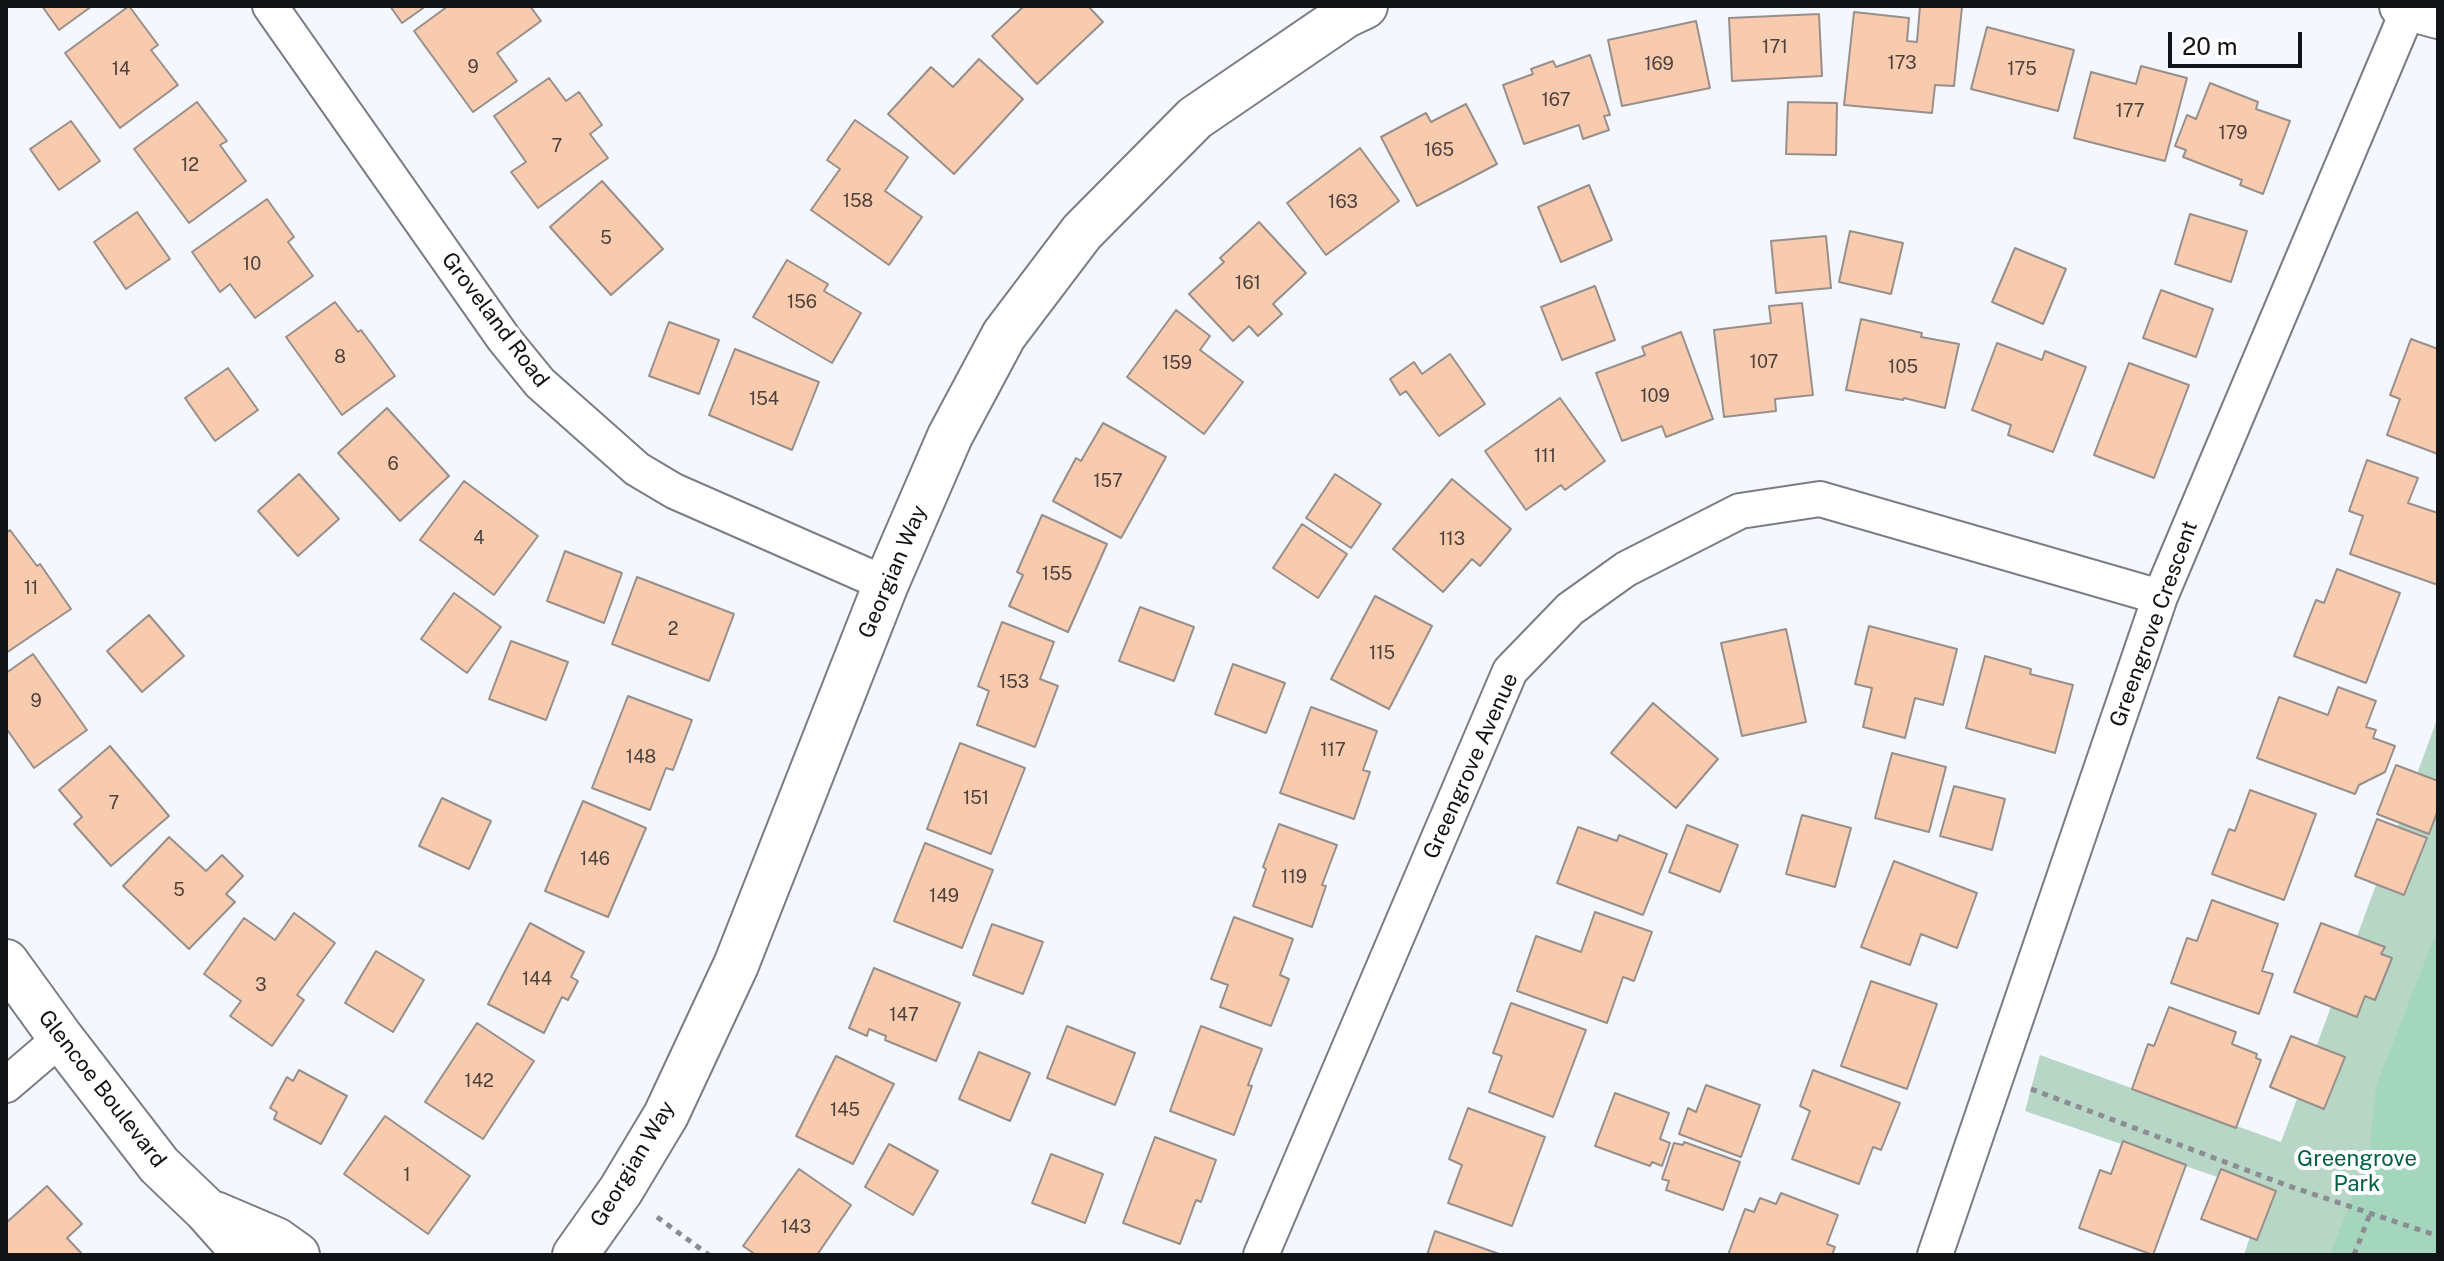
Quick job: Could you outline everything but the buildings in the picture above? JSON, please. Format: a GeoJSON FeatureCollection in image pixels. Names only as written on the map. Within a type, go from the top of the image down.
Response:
{"type":"FeatureCollection","features":[{"type":"Feature","properties":{"kind":"street","name":"Groveland Road"},"geometry":{"type":"LineString","coordinates":[[270,6],[504,339],[540,383],[637,469],[674,491],[886,584]]}},
{"type":"Feature","properties":{"kind":"street","name":"Georgian Way"},"geometry":{"type":"LineString","coordinates":[[575,1255],[621,1190],[666,1115],[736,965],[886,584],[950,436],[1004,335],[1082,232],[1195,118],[1346,15],[1365,6]]}},
{"type":"Feature","properties":{"kind":"street","name":"Greengrove Crescent"},"geometry":{"type":"LineString","coordinates":[[1935,1255],[2160,597],[2416,10]]}},
{"type":"Feature","properties":{"kind":"street","name":"Greengrove Avenue"},"geometry":{"type":"LineString","coordinates":[[1261,1255],[1510,671],[1570,609],[1626,569],[1740,511],[1820,499],[2160,597]]}},
{"type":"Feature","properties":{"kind":"street","name":"Glencoe Boulevard"},"geometry":{"type":"LineString","coordinates":[[6,962],[159,1165],[206,1210],[246,1255]]}},
{"type":"Feature","properties":{"kind":"street"},"geometry":{"type":"LineString","coordinates":[[6,1085],[61,1038]]}},
{"type":"Feature","properties":{"kind":"street","name":"Glencoe Boulevard"},"geometry":{"type":"LineString","coordinates":[[206,1210],[276,1240],[297,1255]]}},
{"type":"Feature","properties":{"kind":"path"},"geometry":{"type":"LineString","coordinates":[[1995,1079],[2042,1092],[2286,1185],[2438,1236]]}},
{"type":"Feature","properties":{"kind":"path"},"geometry":{"type":"LineString","coordinates":[[621,1190],[709,1255]]}},
{"type":"Feature","properties":{"kind":"path"},"geometry":{"type":"LineString","coordinates":[[2354,1255],[2370,1214]]}},
{"type":"Feature","properties":{"kind":"green space","name":"Greengrove Park"},"geometry":{"type":"Polygon","coordinates":[[[2438,717],[2438,1255],[2244,1255],[2264,1193],[2025,1111],[2040,1055],[2281,1142],[2438,717]]]}},
{"type":"Feature","properties":{"kind":"green space"},"geometry":{"type":"Polygon","coordinates":[[[2438,928],[2438,1255],[2330,1255],[2369,1155],[2376,1086],[2438,928]]]}}]}
